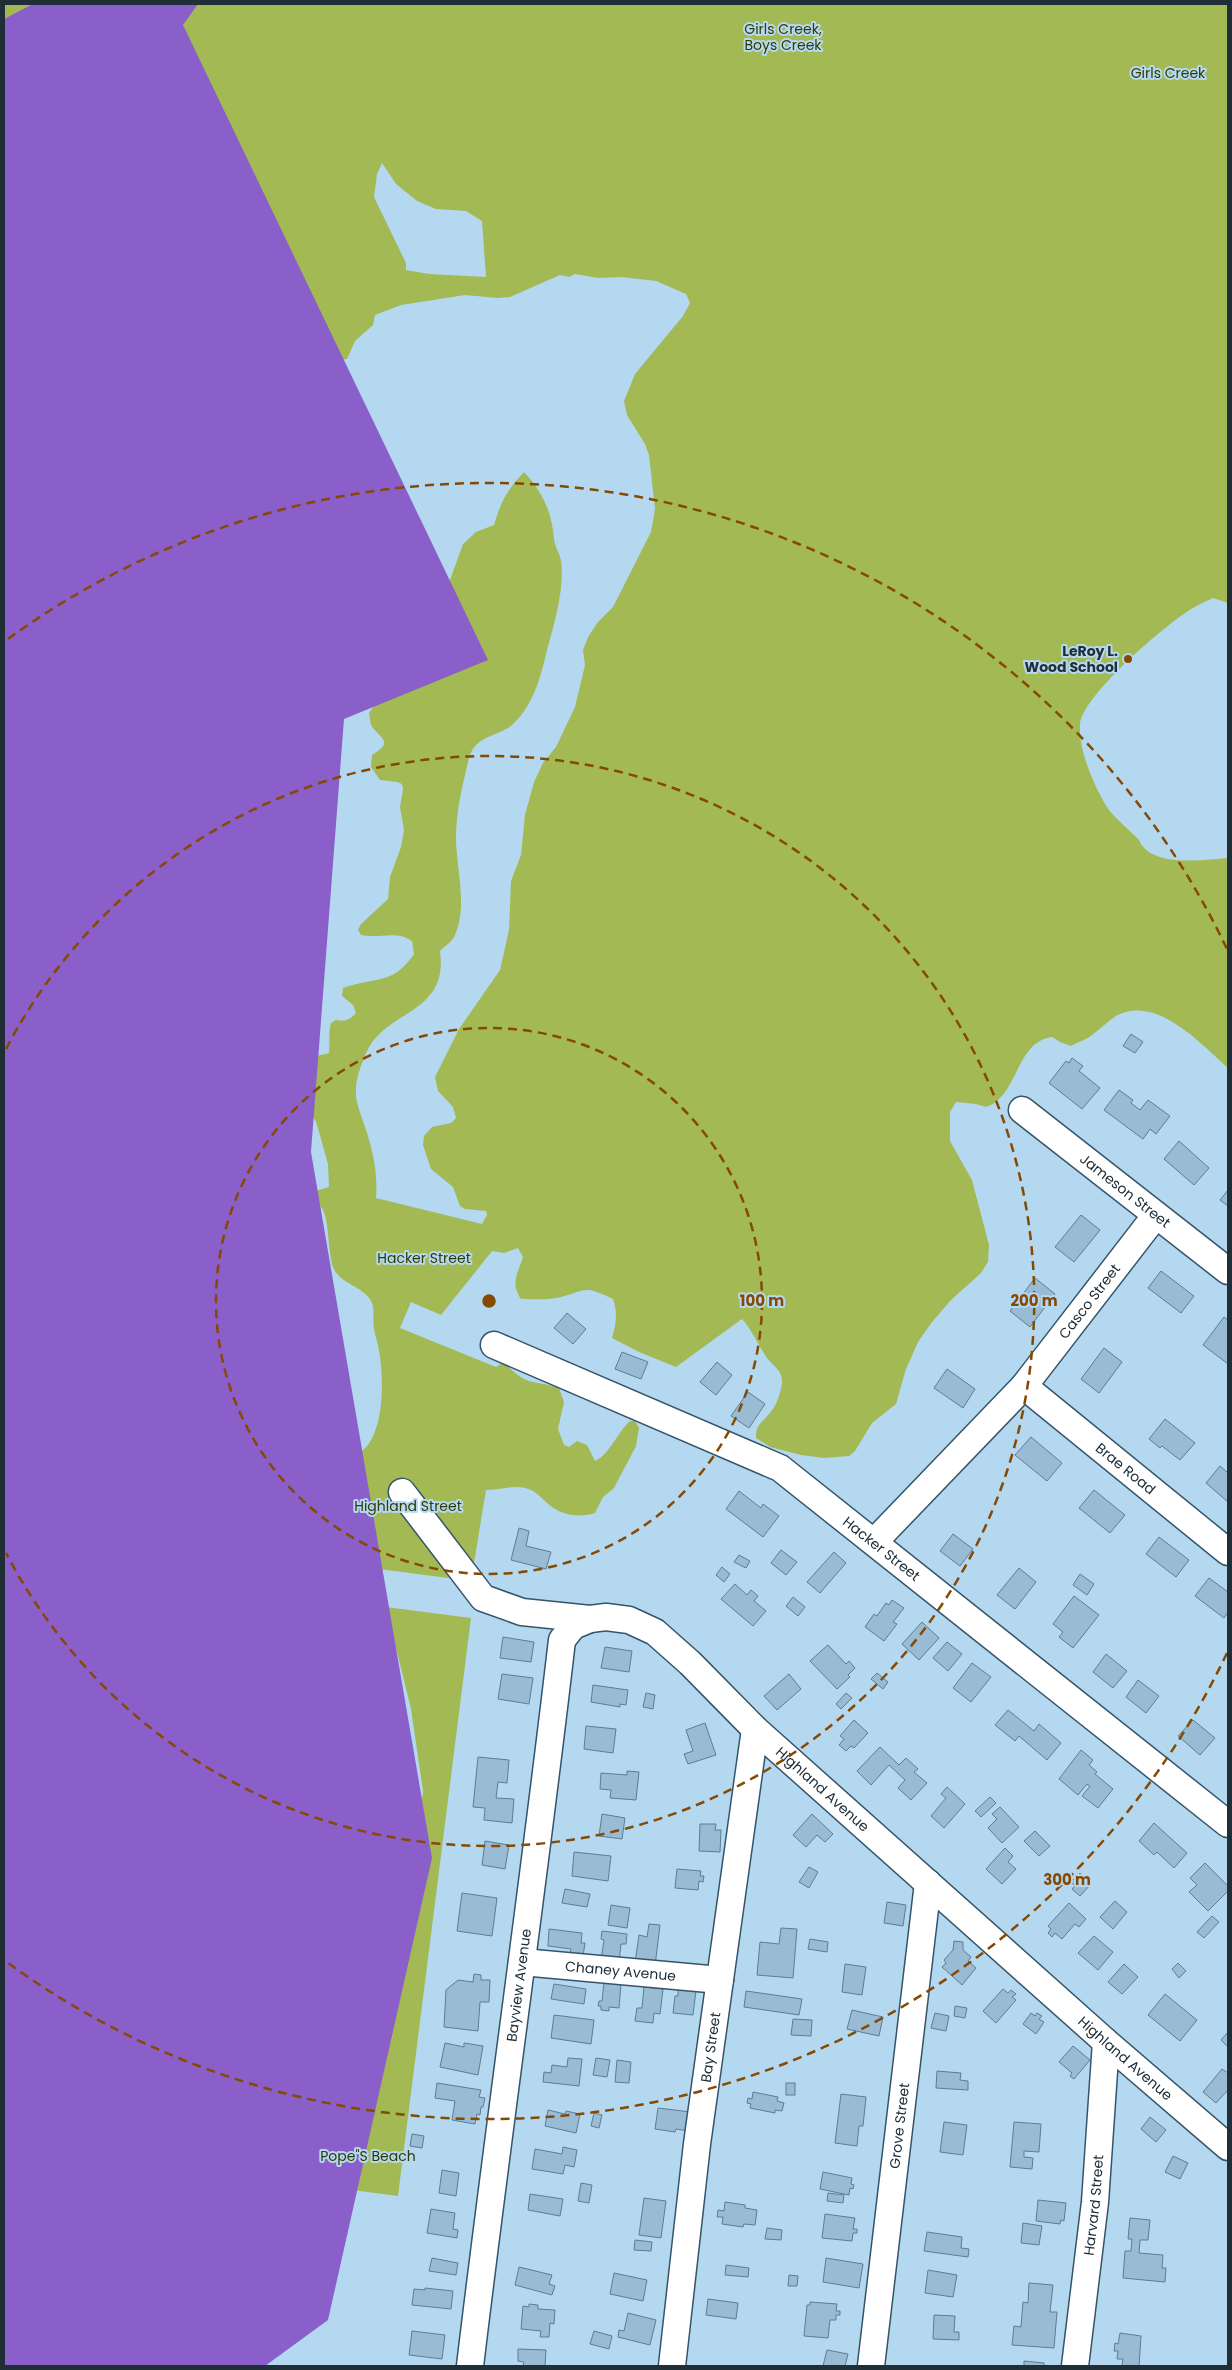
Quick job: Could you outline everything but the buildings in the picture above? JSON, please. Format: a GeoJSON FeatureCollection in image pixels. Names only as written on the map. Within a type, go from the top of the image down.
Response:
{"type":"FeatureCollection","features":[{"type":"Feature","properties":{"kind":"street","name":"Jameson Street"},"geometry":{"type":"LineString","coordinates":[[1022,1110],[1228,1271]]}},
{"type":"Feature","properties":{"kind":"street","name":"Casco Street"},"geometry":{"type":"LineString","coordinates":[[874,1541],[1024,1386],[1156,1215]]}},
{"type":"Feature","properties":{"kind":"street","name":"Hacker Street"},"geometry":{"type":"LineString","coordinates":[[494,1345],[780,1468],[1228,1824]]}},
{"type":"Feature","properties":{"kind":"street","name":"Brae Road"},"geometry":{"type":"LineString","coordinates":[[1024,1386],[1228,1552]]}},
{"type":"Feature","properties":{"kind":"street","name":"Highland Avenue"},"geometry":{"type":"LineString","coordinates":[[402,1492],[483,1598],[522,1612],[590,1620],[606,1617],[629,1620],[655,1632],[690,1663],[755,1729],[1106,2042],[1228,2147]]}},
{"type":"Feature","properties":{"kind":"street","name":"Bayview Avenue"},"geometry":{"type":"LineString","coordinates":[[470,2366],[540,1834],[562,1640],[572,1626],[590,1620]]}},
{"type":"Feature","properties":{"kind":"street","name":"Bay Street"},"geometry":{"type":"LineString","coordinates":[[672,2366],[697,2144],[755,1729]]}},
{"type":"Feature","properties":{"kind":"street","name":"Grove Street"},"geometry":{"type":"LineString","coordinates":[[871,2366],[928,1883]]}},
{"type":"Feature","properties":{"kind":"street","name":"Chaney Avenue"},"geometry":{"type":"LineString","coordinates":[[522,1962],[720,1980]]}},
{"type":"Feature","properties":{"kind":"street","name":"Harvard Street"},"geometry":{"type":"LineString","coordinates":[[1075,2366],[1095,2202],[1106,2042]]}},
{"type":"Feature","properties":{"kind":"green space"},"geometry":{"type":"Polygon","coordinates":[[[4,4],[43,4],[4,25],[4,4]]]}},
{"type":"Feature","properties":{"kind":"green space"},"geometry":{"type":"Polygon","coordinates":[[[188,4],[1228,4],[1228,603],[1213,598],[1193,608],[1165,628],[1128,661],[1095,696],[1085,711],[1080,724],[1080,734],[1084,756],[1092,778],[1107,807],[1139,840],[1145,849],[1154,855],[1166,859],[1192,861],[1228,858],[1228,1068],[1191,1035],[1162,1016],[1147,1011],[1131,1011],[1116,1016],[1090,1037],[1071,1046],[1052,1037],[1040,1041],[1031,1048],[1024,1058],[1005,1092],[997,1101],[986,1107],[956,1102],[950,1112],[950,1141],[972,1180],[989,1245],[988,1262],[981,1273],[951,1300],[932,1322],[918,1342],[906,1369],[896,1404],[872,1423],[855,1451],[849,1456],[824,1458],[801,1455],[770,1447],[756,1438],[759,1425],[775,1407],[781,1390],[782,1380],[780,1372],[767,1358],[742,1319],[676,1367],[639,1352],[612,1338],[616,1319],[615,1304],[613,1299],[603,1294],[584,1290],[553,1299],[521,1299],[515,1283],[523,1257],[518,1248],[504,1253],[492,1251],[441,1315],[411,1302],[400,1328],[496,1367],[504,1362],[524,1379],[559,1388],[564,1402],[558,1429],[564,1445],[569,1447],[577,1441],[587,1445],[595,1461],[609,1449],[630,1421],[635,1421],[639,1428],[636,1446],[614,1488],[603,1497],[595,1513],[586,1515],[566,1514],[525,1488],[486,1490],[471,1581],[333,1563],[361,1452],[369,1444],[379,1419],[382,1376],[379,1348],[373,1325],[372,1302],[361,1291],[340,1277],[333,1267],[325,1215],[309,1193],[329,1187],[328,1164],[316,1122],[303,1099],[304,1059],[329,1053],[331,1023],[336,1020],[347,1020],[356,1013],[353,1005],[342,996],[343,988],[391,976],[406,964],[414,954],[412,941],[406,938],[394,935],[361,935],[358,930],[361,924],[388,899],[390,877],[401,847],[404,830],[400,807],[402,784],[380,780],[371,767],[372,755],[382,747],[384,741],[372,727],[369,713],[442,602],[463,544],[476,532],[494,525],[505,496],[524,472],[541,495],[549,512],[562,571],[556,618],[543,666],[535,691],[522,714],[508,728],[479,743],[471,752],[460,797],[456,827],[461,911],[454,937],[440,951],[440,972],[435,988],[426,1000],[375,1039],[362,1063],[356,1088],[356,1098],[374,1162],[376,1198],[482,1224],[487,1215],[486,1211],[465,1209],[460,1206],[453,1187],[431,1169],[423,1145],[424,1136],[432,1127],[451,1123],[456,1118],[453,1107],[438,1091],[435,1077],[459,1029],[500,970],[509,930],[511,881],[521,855],[525,815],[534,782],[543,763],[556,747],[575,707],[585,665],[583,650],[588,637],[598,622],[613,607],[651,532],[655,509],[649,455],[645,444],[627,415],[624,401],[635,374],[683,316],[690,303],[686,294],[656,281],[621,277],[598,278],[575,274],[569,277],[560,275],[510,297],[498,298],[465,295],[401,305],[375,315],[373,325],[355,341],[347,359],[330,361],[175,62],[188,4]],[[382,163],[377,174],[374,197],[406,263],[406,270],[429,274],[486,277],[482,221],[466,211],[436,209],[417,201],[396,184],[382,163]]]}},
{"type":"Feature","properties":{"kind":"green space","name":"Pope\"S Beach"},"geometry":{"type":"Polygon","coordinates":[[[386,1607],[471,1618],[398,2196],[322,2186],[382,2078],[393,2026],[423,1791],[411,1709],[386,1607]]]}},
{"type":"Feature","properties":{"kind":"shaded area"},"geometry":{"type":"Polygon","coordinates":[[[33,4],[198,4],[183,25],[488,660],[344,719],[311,1152],[432,1858],[328,2320],[265,2366],[4,2366],[4,19],[33,4]]]}},
{"type":"Feature","properties":{"kind":"place","name":"LeRoy L. Wood School"},"geometry":{"type":"Point","coordinates":[1128,659]}},
{"type":"Feature","properties":{"kind":"park label","name":"Girls Creek, Boys Creek"},"geometry":{"type":"Point","coordinates":[783,38]}},
{"type":"Feature","properties":{"kind":"park label","name":"Girls Creek"},"geometry":{"type":"Point","coordinates":[1168,73]}},
{"type":"Feature","properties":{"kind":"park label","name":"Highland Street"},"geometry":{"type":"Point","coordinates":[408,1506]}}]}
